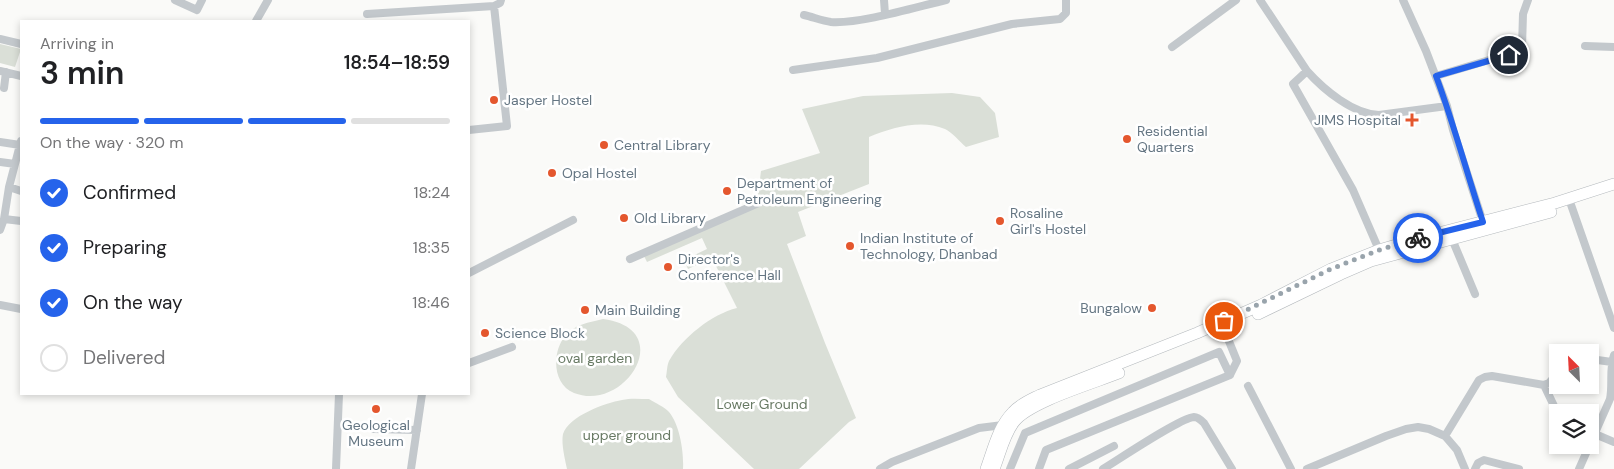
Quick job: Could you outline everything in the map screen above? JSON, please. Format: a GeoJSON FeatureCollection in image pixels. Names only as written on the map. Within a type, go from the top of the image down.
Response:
{"type":"FeatureCollection","features":[{"type":"Feature","properties":{"kind":"highway"},"geometry":{"type":"LineString","coordinates":[[994,469],[1012,424],[1030,409],[1224,329],[1386,256],[1452,239],[1570,202],[1614,184]]}},
{"type":"Feature","properties":{"kind":"highway"},"geometry":{"type":"LineString","coordinates":[[986,469],[1003,424],[1013,411],[1040,396],[1261,305],[1331,269],[1379,250],[1427,236],[1614,191]]}},
{"type":"Feature","properties":{"kind":"street"},"geometry":{"type":"LineString","coordinates":[[175,0],[197,10],[202,0]]}},
{"type":"Feature","properties":{"kind":"street"},"geometry":{"type":"LineString","coordinates":[[257,20],[268,0]]}},
{"type":"Feature","properties":{"kind":"street"},"geometry":{"type":"LineString","coordinates":[[367,14],[379,17],[494,6],[501,0]]}},
{"type":"Feature","properties":{"kind":"street"},"geometry":{"type":"LineString","coordinates":[[884,0],[885,14]]}},
{"type":"Feature","properties":{"kind":"street"},"geometry":{"type":"LineString","coordinates":[[804,15],[829,22],[837,22],[885,14],[946,0]]}},
{"type":"Feature","properties":{"kind":"street"},"geometry":{"type":"LineString","coordinates":[[793,70],[877,58],[1012,24],[1060,19],[1066,13],[1066,0]]}},
{"type":"Feature","properties":{"kind":"street"},"geometry":{"type":"LineString","coordinates":[[1172,47],[1236,0]]}},
{"type":"Feature","properties":{"kind":"street"},"geometry":{"type":"LineString","coordinates":[[1260,0],[1307,71],[1314,79],[1348,106],[1368,114],[1379,115],[1447,106]]}},
{"type":"Feature","properties":{"kind":"street"},"geometry":{"type":"LineString","coordinates":[[1403,0],[1426,51],[1447,106],[1483,222]]}},
{"type":"Feature","properties":{"kind":"street"},"geometry":{"type":"LineString","coordinates":[[1436,76],[1519,51],[1522,47],[1523,14],[1528,0]]}},
{"type":"Feature","properties":{"kind":"street"},"geometry":{"type":"LineString","coordinates":[[470,130],[507,126],[494,6]]}},
{"type":"Feature","properties":{"kind":"street"},"geometry":{"type":"LineString","coordinates":[[0,39],[20,44]]}},
{"type":"Feature","properties":{"kind":"street"},"geometry":{"type":"LineString","coordinates":[[1585,46],[1614,47]]}},
{"type":"Feature","properties":{"kind":"street"},"geometry":{"type":"LineString","coordinates":[[1307,71],[1293,84],[1353,190],[1379,250]]}},
{"type":"Feature","properties":{"kind":"street"},"geometry":{"type":"LineString","coordinates":[[4,88],[3,72],[20,76]]}},
{"type":"Feature","properties":{"kind":"street"},"geometry":{"type":"LineString","coordinates":[[0,142],[20,143],[0,230]]}},
{"type":"Feature","properties":{"kind":"street"},"geometry":{"type":"LineString","coordinates":[[0,162],[15,164]]}},
{"type":"Feature","properties":{"kind":"street"},"geometry":{"type":"LineString","coordinates":[[9,187],[20,191]]}},
{"type":"Feature","properties":{"kind":"street"},"geometry":{"type":"LineString","coordinates":[[630,258],[768,198]]}},
{"type":"Feature","properties":{"kind":"street"},"geometry":{"type":"LineString","coordinates":[[1570,202],[1614,327]]}},
{"type":"Feature","properties":{"kind":"street"},"geometry":{"type":"LineString","coordinates":[[4,219],[20,221]]}},
{"type":"Feature","properties":{"kind":"street"},"geometry":{"type":"LineString","coordinates":[[470,273],[573,220]]}},
{"type":"Feature","properties":{"kind":"street"},"geometry":{"type":"LineString","coordinates":[[1452,239],[1475,294]]}},
{"type":"Feature","properties":{"kind":"street"},"geometry":{"type":"LineString","coordinates":[[0,305],[20,310]]}},
{"type":"Feature","properties":{"kind":"street"},"geometry":{"type":"LineString","coordinates":[[1039,469],[1046,450],[1230,375],[1237,361],[1224,329]]}},
{"type":"Feature","properties":{"kind":"street"},"geometry":{"type":"LineString","coordinates":[[470,363],[512,347]]}},
{"type":"Feature","properties":{"kind":"street"},"geometry":{"type":"LineString","coordinates":[[1010,469],[1025,433],[1219,352],[1230,375]]}},
{"type":"Feature","properties":{"kind":"street"},"geometry":{"type":"LineString","coordinates":[[1599,359],[1613,358],[1612,390],[1599,418]]}},
{"type":"Feature","properties":{"kind":"street"},"geometry":{"type":"LineString","coordinates":[[1445,436],[1479,380],[1492,376],[1544,385],[1549,383]]}},
{"type":"Feature","properties":{"kind":"street"},"geometry":{"type":"LineString","coordinates":[[1544,385],[1553,404]]}},
{"type":"Feature","properties":{"kind":"street"},"geometry":{"type":"LineString","coordinates":[[1248,386],[1291,469]]}},
{"type":"Feature","properties":{"kind":"street"},"geometry":{"type":"LineString","coordinates":[[336,469],[339,395]]}},
{"type":"Feature","properties":{"kind":"street"},"geometry":{"type":"LineString","coordinates":[[411,469],[422,395]]}},
{"type":"Feature","properties":{"kind":"street"},"geometry":{"type":"LineString","coordinates":[[1103,469],[1172,427],[1194,417],[1199,418],[1204,423],[1229,468]]}},
{"type":"Feature","properties":{"kind":"street"},"geometry":{"type":"LineString","coordinates":[[880,469],[892,462],[979,428],[1003,424]]}},
{"type":"Feature","properties":{"kind":"street"},"geometry":{"type":"LineString","coordinates":[[1308,469],[1406,429],[1418,427],[1430,428],[1445,436],[1457,450],[1465,469]]}},
{"type":"Feature","properties":{"kind":"street"},"geometry":{"type":"LineString","coordinates":[[374,429],[417,430]]}},
{"type":"Feature","properties":{"kind":"street"},"geometry":{"type":"LineString","coordinates":[[1599,434],[1614,442]]}},
{"type":"Feature","properties":{"kind":"street"},"geometry":{"type":"LineString","coordinates":[[1069,469],[1114,446]]}},
{"type":"Feature","properties":{"kind":"street"},"geometry":{"type":"LineString","coordinates":[[1579,469],[1585,454]]}},
{"type":"Feature","properties":{"kind":"street"},"geometry":{"type":"LineString","coordinates":[[1475,469],[1478,463],[1484,460],[1518,469]]}},
{"type":"Feature","properties":{"kind":"green space"},"geometry":{"type":"Polygon","coordinates":[[[0,44],[20,49],[15,67],[0,63],[0,44]]]}},
{"type":"Feature","properties":{"kind":"green space","name":"Lower Ground"},"geometry":{"type":"Polygon","coordinates":[[[952,93],[980,97],[995,113],[999,137],[966,147],[948,130],[936,126],[916,125],[897,128],[869,137],[869,184],[798,212],[806,236],[787,244],[856,418],[849,422],[799,469],[754,469],[678,397],[666,377],[669,361],[690,336],[708,321],[737,308],[712,258],[688,269],[684,260],[707,249],[702,238],[647,262],[643,254],[757,202],[761,171],[820,153],[802,109],[863,96],[952,93]]]}},
{"type":"Feature","properties":{"kind":"green space","name":"oval garden"},"geometry":{"type":"Polygon","coordinates":[[[603,319],[625,326],[637,338],[640,352],[636,367],[625,381],[611,391],[593,396],[574,393],[561,383],[558,375],[556,359],[558,350],[565,336],[572,329],[582,324],[603,319]]]}},
{"type":"Feature","properties":{"kind":"green space","name":"upper ground"},"geometry":{"type":"Polygon","coordinates":[[[628,399],[649,399],[665,408],[676,424],[683,455],[683,469],[567,469],[563,434],[572,422],[597,407],[628,399]]]}},
{"type":"Feature","properties":{"kind":"way so far"},"geometry":{"type":"LineString","coordinates":[[1224,321],[1261,305],[1331,269],[1379,250],[1418,238]]}},
{"type":"Feature","properties":{"kind":"place","name":"Jasper Hostel"},"geometry":{"type":"Point","coordinates":[494,100]}},
{"type":"Feature","properties":{"kind":"place","name":"JIMS Hospital"},"geometry":{"type":"Point","coordinates":[1412,120]}},
{"type":"Feature","properties":{"kind":"place","name":"Residential Quarters"},"geometry":{"type":"Point","coordinates":[1127,139]}},
{"type":"Feature","properties":{"kind":"place","name":"Central Library"},"geometry":{"type":"Point","coordinates":[604,145]}},
{"type":"Feature","properties":{"kind":"place","name":"Opal Hostel"},"geometry":{"type":"Point","coordinates":[552,173]}},
{"type":"Feature","properties":{"kind":"place","name":"Department of Petroleum Engineering"},"geometry":{"type":"Point","coordinates":[727,191]}},
{"type":"Feature","properties":{"kind":"place","name":"Old Library"},"geometry":{"type":"Point","coordinates":[624,218]}},
{"type":"Feature","properties":{"kind":"place","name":"Rosaline Girl's Hostel"},"geometry":{"type":"Point","coordinates":[1000,221]}},
{"type":"Feature","properties":{"kind":"place","name":"Indian Institute of Technology, Dhanbad"},"geometry":{"type":"Point","coordinates":[850,246]}},
{"type":"Feature","properties":{"kind":"place","name":"Director's Conference Hall"},"geometry":{"type":"Point","coordinates":[668,267]}},
{"type":"Feature","properties":{"kind":"place","name":"Bungalow"},"geometry":{"type":"Point","coordinates":[1152,308]}},
{"type":"Feature","properties":{"kind":"place","name":"Main Building"},"geometry":{"type":"Point","coordinates":[585,310]}},
{"type":"Feature","properties":{"kind":"place","name":"Science Block"},"geometry":{"type":"Point","coordinates":[485,333]}},
{"type":"Feature","properties":{"kind":"place","name":"Geological Museum"},"geometry":{"type":"Point","coordinates":[376,409]}},
{"type":"Feature","properties":{"kind":"route"},"geometry":{"type":"LineString","coordinates":[[1418,238],[1483,222],[1436,76],[1509,55]]}}]}
